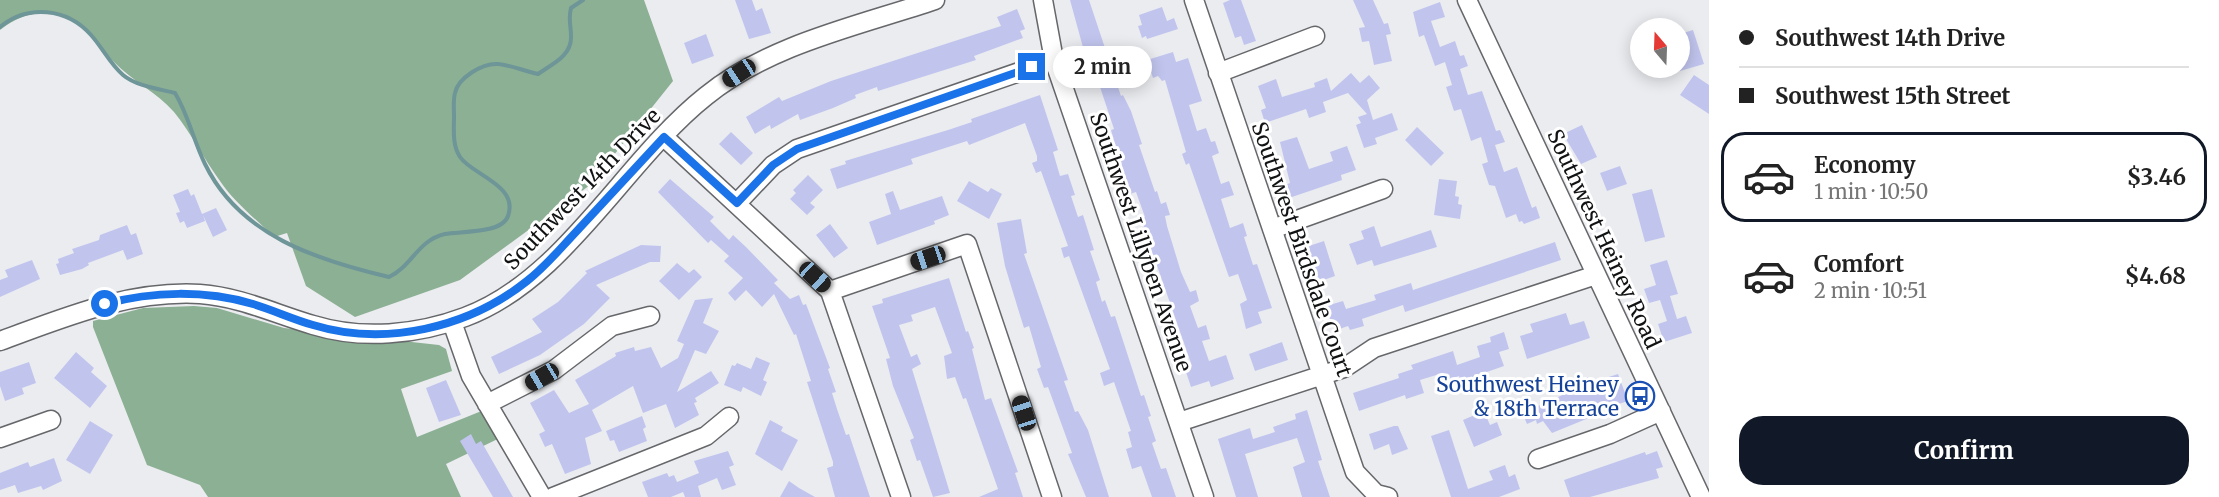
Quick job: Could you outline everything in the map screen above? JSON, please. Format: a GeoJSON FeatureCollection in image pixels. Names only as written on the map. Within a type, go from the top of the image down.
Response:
{"type":"FeatureCollection","features":[{"type":"Feature","properties":{"kind":"street","name":"Southwest 14th Drive"},"geometry":{"type":"LineString","coordinates":[[0,341],[101,305],[134,297],[170,294],[203,294],[237,300],[315,326],[360,333],[412,331],[452,322],[493,304],[535,275],[664,137],[708,94],[753,65],[790,48],[935,0]]}},
{"type":"Feature","properties":{"kind":"street","name":"Southwest Lillyben Avenue"},"geometry":{"type":"LineString","coordinates":[[1043,0],[1054,60],[1204,497]]}},
{"type":"Feature","properties":{"kind":"street","name":"Southwest Birdsdale Court"},"geometry":{"type":"LineString","coordinates":[[1194,0],[1355,472],[1376,494],[1388,497]]}},
{"type":"Feature","properties":{"kind":"street","name":"Southwest Heiney Road"},"geometry":{"type":"LineString","coordinates":[[1467,0],[1701,497]]}},
{"type":"Feature","properties":{"kind":"street"},"geometry":{"type":"LineString","coordinates":[[1218,73],[1315,36]]}},
{"type":"Feature","properties":{"kind":"street"},"geometry":{"type":"LineString","coordinates":[[737,203],[773,165],[797,149],[1054,60]]}},
{"type":"Feature","properties":{"kind":"street"},"geometry":{"type":"LineString","coordinates":[[664,137],[830,291],[901,497]]}},
{"type":"Feature","properties":{"kind":"street"},"geometry":{"type":"LineString","coordinates":[[1272,229],[1383,189]]}},
{"type":"Feature","properties":{"kind":"street"},"geometry":{"type":"LineString","coordinates":[[830,291],[967,244],[1053,497]]}},
{"type":"Feature","properties":{"kind":"street"},"geometry":{"type":"LineString","coordinates":[[1179,422],[1321,375],[1360,360],[1374,348],[1596,275]]}},
{"type":"Feature","properties":{"kind":"street"},"geometry":{"type":"LineString","coordinates":[[487,404],[554,370],[612,326],[650,316]]}},
{"type":"Feature","properties":{"kind":"street"},"geometry":{"type":"LineString","coordinates":[[452,322],[471,376],[542,497]]}},
{"type":"Feature","properties":{"kind":"street"},"geometry":{"type":"LineString","coordinates":[[1538,459],[1610,434],[1661,411]]}},
{"type":"Feature","properties":{"kind":"street"},"geometry":{"type":"LineString","coordinates":[[553,497],[706,436],[729,417]]}},
{"type":"Feature","properties":{"kind":"street"},"geometry":{"type":"LineString","coordinates":[[0,438],[51,420]]}},
{"type":"Feature","properties":{"kind":"green space"},"geometry":{"type":"Polygon","coordinates":[[[0,0],[644,0],[673,81],[590,185],[460,280],[355,317],[306,286],[287,233],[274,237],[238,203],[220,181],[174,112],[160,98],[121,69],[82,26],[59,14],[41,13],[15,20],[0,30],[0,0]]]}},
{"type":"Feature","properties":{"kind":"green space"},"geometry":{"type":"Polygon","coordinates":[[[194,306],[217,308],[284,328],[439,345],[446,349],[452,371],[401,389],[417,437],[484,410],[506,435],[446,464],[461,497],[208,497],[200,485],[147,465],[93,327],[93,321],[143,308],[194,306]]]}},
{"type":"Feature","properties":{"kind":"building"},"geometry":{"type":"Polygon","coordinates":[[[735,0],[752,0],[756,11],[762,8],[771,33],[749,39],[735,0]]]}},
{"type":"Feature","properties":{"kind":"building"},"geometry":{"type":"Polygon","coordinates":[[[1070,0],[1089,0],[1121,96],[1123,95],[1131,111],[1142,144],[1139,145],[1155,192],[1157,191],[1161,204],[1166,202],[1170,215],[1165,216],[1167,226],[1181,272],[1190,292],[1196,290],[1199,301],[1190,306],[1198,328],[1206,325],[1210,339],[1202,341],[1209,361],[1226,355],[1234,379],[1211,387],[1209,381],[1191,387],[1185,369],[1192,366],[1154,257],[1151,257],[1142,218],[1145,217],[1136,192],[1130,194],[1111,130],[1114,129],[1091,60],[1087,62],[1070,0]]]}},
{"type":"Feature","properties":{"kind":"building"},"geometry":{"type":"Polygon","coordinates":[[[1230,0],[1241,0],[1256,41],[1244,45],[1241,36],[1235,38],[1223,3],[1230,0]]]}},
{"type":"Feature","properties":{"kind":"building"},"geometry":{"type":"Polygon","coordinates":[[[1353,0],[1373,0],[1384,24],[1388,23],[1391,34],[1386,35],[1392,61],[1374,65],[1369,41],[1362,42],[1359,28],[1365,27],[1353,0]]]}},
{"type":"Feature","properties":{"kind":"building"},"geometry":{"type":"Polygon","coordinates":[[[1440,2],[1445,17],[1431,21],[1440,47],[1455,41],[1460,56],[1464,55],[1468,66],[1460,69],[1468,95],[1482,91],[1496,131],[1500,130],[1505,142],[1495,145],[1504,172],[1517,167],[1532,208],[1536,206],[1540,218],[1524,224],[1522,221],[1519,222],[1516,214],[1506,218],[1495,186],[1489,185],[1482,164],[1488,162],[1481,137],[1471,141],[1461,109],[1454,111],[1446,87],[1452,85],[1445,62],[1435,66],[1424,35],[1419,37],[1413,12],[1440,2]]]}},
{"type":"Feature","properties":{"kind":"building"},"geometry":{"type":"Polygon","coordinates":[[[1162,7],[1167,21],[1174,18],[1178,29],[1147,39],[1146,36],[1142,38],[1138,26],[1142,25],[1139,15],[1162,7]]]}},
{"type":"Feature","properties":{"kind":"building"},"geometry":{"type":"Polygon","coordinates":[[[1017,9],[1025,29],[1020,31],[1023,38],[974,56],[976,60],[878,91],[877,87],[855,95],[856,98],[833,108],[800,120],[798,114],[771,129],[770,125],[755,134],[746,117],[779,97],[782,101],[831,81],[1001,26],[997,17],[1017,9]]]}},
{"type":"Feature","properties":{"kind":"building"},"geometry":{"type":"Polygon","coordinates":[[[1693,30],[1704,64],[1690,68],[1690,31],[1693,30]]]}},
{"type":"Feature","properties":{"kind":"building"},"geometry":{"type":"Polygon","coordinates":[[[706,34],[714,56],[692,64],[684,43],[706,34]]]}},
{"type":"Feature","properties":{"kind":"building"},"geometry":{"type":"Polygon","coordinates":[[[1173,52],[1176,62],[1188,58],[1202,101],[1189,105],[1197,131],[1206,128],[1211,142],[1215,141],[1219,153],[1212,156],[1221,184],[1229,181],[1234,195],[1221,199],[1230,228],[1243,223],[1247,236],[1244,237],[1253,265],[1257,264],[1272,308],[1258,312],[1262,323],[1246,329],[1240,304],[1247,300],[1238,274],[1229,277],[1189,163],[1186,165],[1182,154],[1186,152],[1165,80],[1162,81],[1158,76],[1153,78],[1147,60],[1173,52]]]}},
{"type":"Feature","properties":{"kind":"building"},"geometry":{"type":"Polygon","coordinates":[[[1351,73],[1360,83],[1369,75],[1380,88],[1367,100],[1373,120],[1392,113],[1398,130],[1375,138],[1377,144],[1364,148],[1356,125],[1361,123],[1358,117],[1367,114],[1348,93],[1323,102],[1326,112],[1309,118],[1306,109],[1265,123],[1261,110],[1266,108],[1258,86],[1276,79],[1282,97],[1315,87],[1314,83],[1327,78],[1331,91],[1351,73]]]}},
{"type":"Feature","properties":{"kind":"building"},"geometry":{"type":"Polygon","coordinates":[[[1694,75],[1709,85],[1709,114],[1680,95],[1694,75]]]}},
{"type":"Feature","properties":{"kind":"building"},"geometry":{"type":"Polygon","coordinates":[[[1040,95],[1058,150],[1053,152],[1060,176],[1068,174],[1075,195],[1071,196],[1078,217],[1083,215],[1094,250],[1090,251],[1100,280],[1096,282],[1102,302],[1105,300],[1111,317],[1115,316],[1141,396],[1144,395],[1151,416],[1148,417],[1156,441],[1152,443],[1161,469],[1166,468],[1176,497],[1152,497],[1141,466],[1132,469],[1126,449],[1132,447],[1128,432],[1131,431],[1114,382],[1104,386],[1100,373],[1110,369],[1069,256],[1064,258],[1061,248],[1068,246],[1041,171],[1036,173],[1032,163],[1037,161],[1037,156],[1025,123],[969,145],[967,141],[911,159],[913,164],[837,189],[830,169],[846,164],[845,161],[972,122],[971,119],[1040,95]]]}},
{"type":"Feature","properties":{"kind":"building"},"geometry":{"type":"Polygon","coordinates":[[[1582,125],[1597,157],[1581,164],[1563,134],[1582,125]]]}},
{"type":"Feature","properties":{"kind":"building"},"geometry":{"type":"Polygon","coordinates":[[[1417,127],[1444,153],[1431,166],[1405,140],[1417,127]]]}},
{"type":"Feature","properties":{"kind":"building"},"geometry":{"type":"Polygon","coordinates":[[[731,132],[753,153],[741,165],[719,144],[731,132]]]}},
{"type":"Feature","properties":{"kind":"building"},"geometry":{"type":"Polygon","coordinates":[[[1297,137],[1309,169],[1333,161],[1330,152],[1347,146],[1356,170],[1341,175],[1342,180],[1289,198],[1285,185],[1290,183],[1280,142],[1297,137]]]}},
{"type":"Feature","properties":{"kind":"building"},"geometry":{"type":"Polygon","coordinates":[[[1620,166],[1627,184],[1607,191],[1600,173],[1620,166]]]}},
{"type":"Feature","properties":{"kind":"building"},"geometry":{"type":"Polygon","coordinates":[[[808,175],[823,190],[810,203],[815,207],[807,215],[790,199],[796,193],[793,190],[808,175]]]}},
{"type":"Feature","properties":{"kind":"building"},"geometry":{"type":"Polygon","coordinates":[[[670,179],[714,217],[710,221],[729,240],[733,235],[746,247],[778,280],[774,283],[790,299],[799,295],[803,305],[806,304],[830,368],[828,369],[836,392],[832,393],[837,409],[846,435],[849,434],[870,497],[835,497],[827,468],[833,466],[833,462],[807,382],[811,381],[796,334],[794,335],[774,294],[762,307],[746,290],[735,301],[728,293],[743,278],[724,261],[729,256],[711,240],[708,243],[658,192],[670,179]]]}},
{"type":"Feature","properties":{"kind":"building"},"geometry":{"type":"Polygon","coordinates":[[[1439,179],[1457,181],[1455,196],[1459,197],[1458,204],[1462,205],[1460,219],[1434,215],[1439,179]]]}},
{"type":"Feature","properties":{"kind":"building"},"geometry":{"type":"Polygon","coordinates":[[[969,181],[988,192],[991,188],[1002,194],[989,219],[957,201],[969,181]]]}},
{"type":"Feature","properties":{"kind":"building"},"geometry":{"type":"Polygon","coordinates":[[[188,189],[191,196],[194,194],[202,214],[216,208],[227,230],[213,237],[203,215],[205,221],[187,228],[184,221],[180,223],[176,213],[180,212],[173,195],[188,189]]]}},
{"type":"Feature","properties":{"kind":"building"},"geometry":{"type":"Polygon","coordinates":[[[1652,189],[1665,237],[1645,242],[1632,194],[1652,189]]]}},
{"type":"Feature","properties":{"kind":"building"},"geometry":{"type":"Polygon","coordinates":[[[893,191],[900,210],[942,196],[949,215],[934,221],[935,224],[877,245],[869,222],[891,214],[885,194],[893,191]]]}},
{"type":"Feature","properties":{"kind":"building"},"geometry":{"type":"Polygon","coordinates":[[[1021,219],[1027,253],[1024,254],[1068,380],[1064,381],[1075,412],[1078,411],[1088,430],[1109,497],[1086,497],[1068,454],[1072,453],[1048,387],[1044,388],[1037,369],[1041,367],[1029,326],[1024,328],[1005,266],[997,223],[1021,219]]]}},
{"type":"Feature","properties":{"kind":"building"},"geometry":{"type":"Polygon","coordinates":[[[830,224],[848,248],[834,258],[816,235],[830,224]]]}},
{"type":"Feature","properties":{"kind":"building"},"geometry":{"type":"Polygon","coordinates":[[[127,225],[131,235],[136,233],[143,254],[127,260],[123,250],[88,263],[89,265],[82,269],[60,275],[56,264],[59,263],[58,259],[74,253],[72,249],[99,240],[100,235],[127,225]]]}},
{"type":"Feature","properties":{"kind":"building"},"geometry":{"type":"Polygon","coordinates":[[[1374,226],[1381,247],[1431,230],[1437,247],[1374,266],[1372,260],[1357,265],[1349,244],[1364,239],[1361,231],[1374,226]]]}},
{"type":"Feature","properties":{"kind":"building"},"geometry":{"type":"Polygon","coordinates":[[[1324,241],[1335,276],[1318,282],[1306,247],[1324,241]]]}},
{"type":"Feature","properties":{"kind":"building"},"geometry":{"type":"Polygon","coordinates":[[[1555,242],[1561,260],[1405,312],[1403,305],[1362,319],[1364,326],[1350,330],[1348,326],[1334,331],[1326,306],[1343,301],[1346,309],[1376,300],[1374,295],[1411,283],[1413,290],[1555,242]]]}},
{"type":"Feature","properties":{"kind":"building"},"geometry":{"type":"Polygon","coordinates":[[[641,245],[661,246],[660,262],[650,262],[596,285],[610,298],[584,324],[540,355],[499,374],[491,357],[542,332],[532,319],[558,302],[587,273],[585,271],[641,245]]]}},
{"type":"Feature","properties":{"kind":"building"},"geometry":{"type":"Polygon","coordinates":[[[32,260],[40,279],[0,297],[0,280],[8,277],[5,270],[32,260]]]}},
{"type":"Feature","properties":{"kind":"building"},"geometry":{"type":"Polygon","coordinates":[[[1667,260],[1678,294],[1670,296],[1677,319],[1686,316],[1692,333],[1664,342],[1658,324],[1667,321],[1660,300],[1649,303],[1644,289],[1656,285],[1650,265],[1667,260]]]}},
{"type":"Feature","properties":{"kind":"building"},"geometry":{"type":"Polygon","coordinates":[[[677,263],[689,273],[694,269],[702,277],[679,300],[659,281],[677,263]]]}},
{"type":"Feature","properties":{"kind":"building"},"geometry":{"type":"Polygon","coordinates":[[[949,278],[966,332],[968,331],[974,348],[972,349],[985,400],[991,398],[1018,472],[1015,473],[1023,497],[979,497],[998,489],[966,398],[963,399],[955,377],[947,379],[944,356],[952,353],[935,307],[911,315],[913,321],[899,325],[911,357],[917,354],[921,364],[912,369],[950,493],[933,497],[920,460],[917,461],[910,440],[914,438],[893,386],[886,359],[890,358],[872,306],[883,303],[882,299],[949,278]]]}},
{"type":"Feature","properties":{"kind":"building"},"geometry":{"type":"Polygon","coordinates":[[[713,298],[703,323],[719,331],[706,354],[695,350],[677,392],[711,371],[719,383],[695,398],[697,402],[694,403],[699,415],[675,428],[666,404],[643,413],[633,386],[592,410],[602,431],[585,438],[591,464],[565,474],[552,444],[545,447],[539,434],[545,431],[530,403],[554,390],[569,413],[589,404],[575,380],[616,356],[615,353],[634,347],[635,351],[651,347],[661,368],[678,358],[684,344],[677,341],[695,300],[713,298]]]}},
{"type":"Feature","properties":{"kind":"building"},"geometry":{"type":"Polygon","coordinates":[[[1566,313],[1570,325],[1584,321],[1590,338],[1527,359],[1520,336],[1533,332],[1530,324],[1566,313]]]}},
{"type":"Feature","properties":{"kind":"building"},"geometry":{"type":"Polygon","coordinates":[[[1504,332],[1509,349],[1499,352],[1504,366],[1461,381],[1459,376],[1445,381],[1443,373],[1420,380],[1424,393],[1406,399],[1405,395],[1359,411],[1353,393],[1399,378],[1398,374],[1413,369],[1411,365],[1453,351],[1457,365],[1480,357],[1477,346],[1491,342],[1490,337],[1504,332]]]}},
{"type":"Feature","properties":{"kind":"building"},"geometry":{"type":"Polygon","coordinates":[[[1282,342],[1288,360],[1255,371],[1249,354],[1282,342]]]}},
{"type":"Feature","properties":{"kind":"building"},"geometry":{"type":"Polygon","coordinates":[[[76,352],[94,368],[91,372],[107,386],[90,408],[54,378],[76,352]]]}},
{"type":"Feature","properties":{"kind":"building"},"geometry":{"type":"Polygon","coordinates":[[[756,357],[770,363],[763,380],[767,382],[761,396],[743,387],[741,392],[724,385],[732,365],[735,366],[737,363],[751,369],[756,357]]]}},
{"type":"Feature","properties":{"kind":"building"},"geometry":{"type":"Polygon","coordinates":[[[29,362],[36,383],[22,388],[24,394],[5,401],[0,386],[0,372],[29,362]]]}},
{"type":"Feature","properties":{"kind":"building"},"geometry":{"type":"Polygon","coordinates":[[[1618,374],[1628,401],[1600,410],[1601,413],[1552,433],[1543,421],[1537,424],[1536,420],[1527,424],[1521,410],[1537,403],[1538,406],[1567,393],[1564,385],[1588,377],[1590,383],[1618,374]]]}},
{"type":"Feature","properties":{"kind":"building"},"geometry":{"type":"Polygon","coordinates":[[[446,380],[461,415],[439,422],[426,388],[446,380]]]}},
{"type":"Feature","properties":{"kind":"building"},"geometry":{"type":"Polygon","coordinates":[[[1307,410],[1322,460],[1318,461],[1330,497],[1302,497],[1293,467],[1305,462],[1297,438],[1245,454],[1258,497],[1236,497],[1218,439],[1250,428],[1253,439],[1275,432],[1273,427],[1296,419],[1295,414],[1307,410]]]}},
{"type":"Feature","properties":{"kind":"building"},"geometry":{"type":"Polygon","coordinates":[[[1484,411],[1490,425],[1497,422],[1502,435],[1474,447],[1463,420],[1484,411]]]}},
{"type":"Feature","properties":{"kind":"building"},"geometry":{"type":"Polygon","coordinates":[[[642,416],[647,441],[619,452],[614,440],[610,441],[606,431],[642,416]]]}},
{"type":"Feature","properties":{"kind":"building"},"geometry":{"type":"Polygon","coordinates":[[[770,420],[783,427],[781,431],[798,440],[782,471],[755,454],[770,420]]]}},
{"type":"Feature","properties":{"kind":"building"},"geometry":{"type":"Polygon","coordinates":[[[90,421],[113,435],[90,474],[66,460],[90,421]]]}},
{"type":"Feature","properties":{"kind":"building"},"geometry":{"type":"Polygon","coordinates":[[[1398,426],[1408,449],[1392,455],[1389,444],[1374,450],[1369,434],[1398,426]]]}},
{"type":"Feature","properties":{"kind":"building"},"geometry":{"type":"Polygon","coordinates":[[[1449,430],[1468,489],[1493,480],[1489,471],[1505,465],[1509,477],[1515,474],[1520,489],[1499,497],[1451,497],[1431,436],[1449,430]]]}},
{"type":"Feature","properties":{"kind":"building"},"geometry":{"type":"Polygon","coordinates":[[[471,434],[476,444],[481,441],[513,497],[493,497],[460,441],[471,434]]]}},
{"type":"Feature","properties":{"kind":"building"},"geometry":{"type":"Polygon","coordinates":[[[728,451],[734,465],[729,467],[736,485],[722,490],[717,478],[698,486],[701,497],[685,497],[683,492],[671,497],[648,497],[642,482],[667,473],[669,477],[674,475],[677,482],[699,473],[694,461],[728,451]]]}},
{"type":"Feature","properties":{"kind":"building"},"geometry":{"type":"Polygon","coordinates":[[[1657,451],[1663,467],[1656,469],[1659,478],[1590,497],[1570,497],[1564,480],[1645,452],[1646,455],[1657,451]]]}},
{"type":"Feature","properties":{"kind":"building"},"geometry":{"type":"Polygon","coordinates":[[[54,458],[62,481],[43,490],[41,486],[18,493],[15,485],[0,490],[0,473],[28,462],[30,467],[54,458]]]}},
{"type":"Feature","properties":{"kind":"building"},"geometry":{"type":"Polygon","coordinates":[[[789,481],[799,488],[815,497],[780,497],[789,481]]]}},
{"type":"Feature","properties":{"kind":"waterway"},"geometry":{"type":"LineString","coordinates":[[0,27],[11,20],[35,12],[47,12],[71,19],[91,35],[114,66],[128,79],[175,93],[205,164],[220,189],[238,210],[260,227],[308,253],[389,277],[404,266],[421,247],[436,237],[480,231],[504,222],[510,205],[507,196],[501,188],[466,163],[457,152],[454,137],[454,102],[457,87],[472,72],[492,64],[538,74],[555,63],[565,54],[570,43],[571,8],[583,0]]}},
{"type":"Feature","properties":{"kind":"place","name":"Southwest Heiney & 18th Terrace"},"geometry":{"type":"Point","coordinates":[1640,396]}},
{"type":"Feature","properties":{"kind":"route"},"geometry":{"type":"LineString","coordinates":[[105,304],[152,295],[203,294],[254,304],[315,326],[347,332],[399,333],[439,326],[493,304],[527,281],[591,217],[664,137],[737,203],[773,165],[797,149],[1032,67]]}}]}
